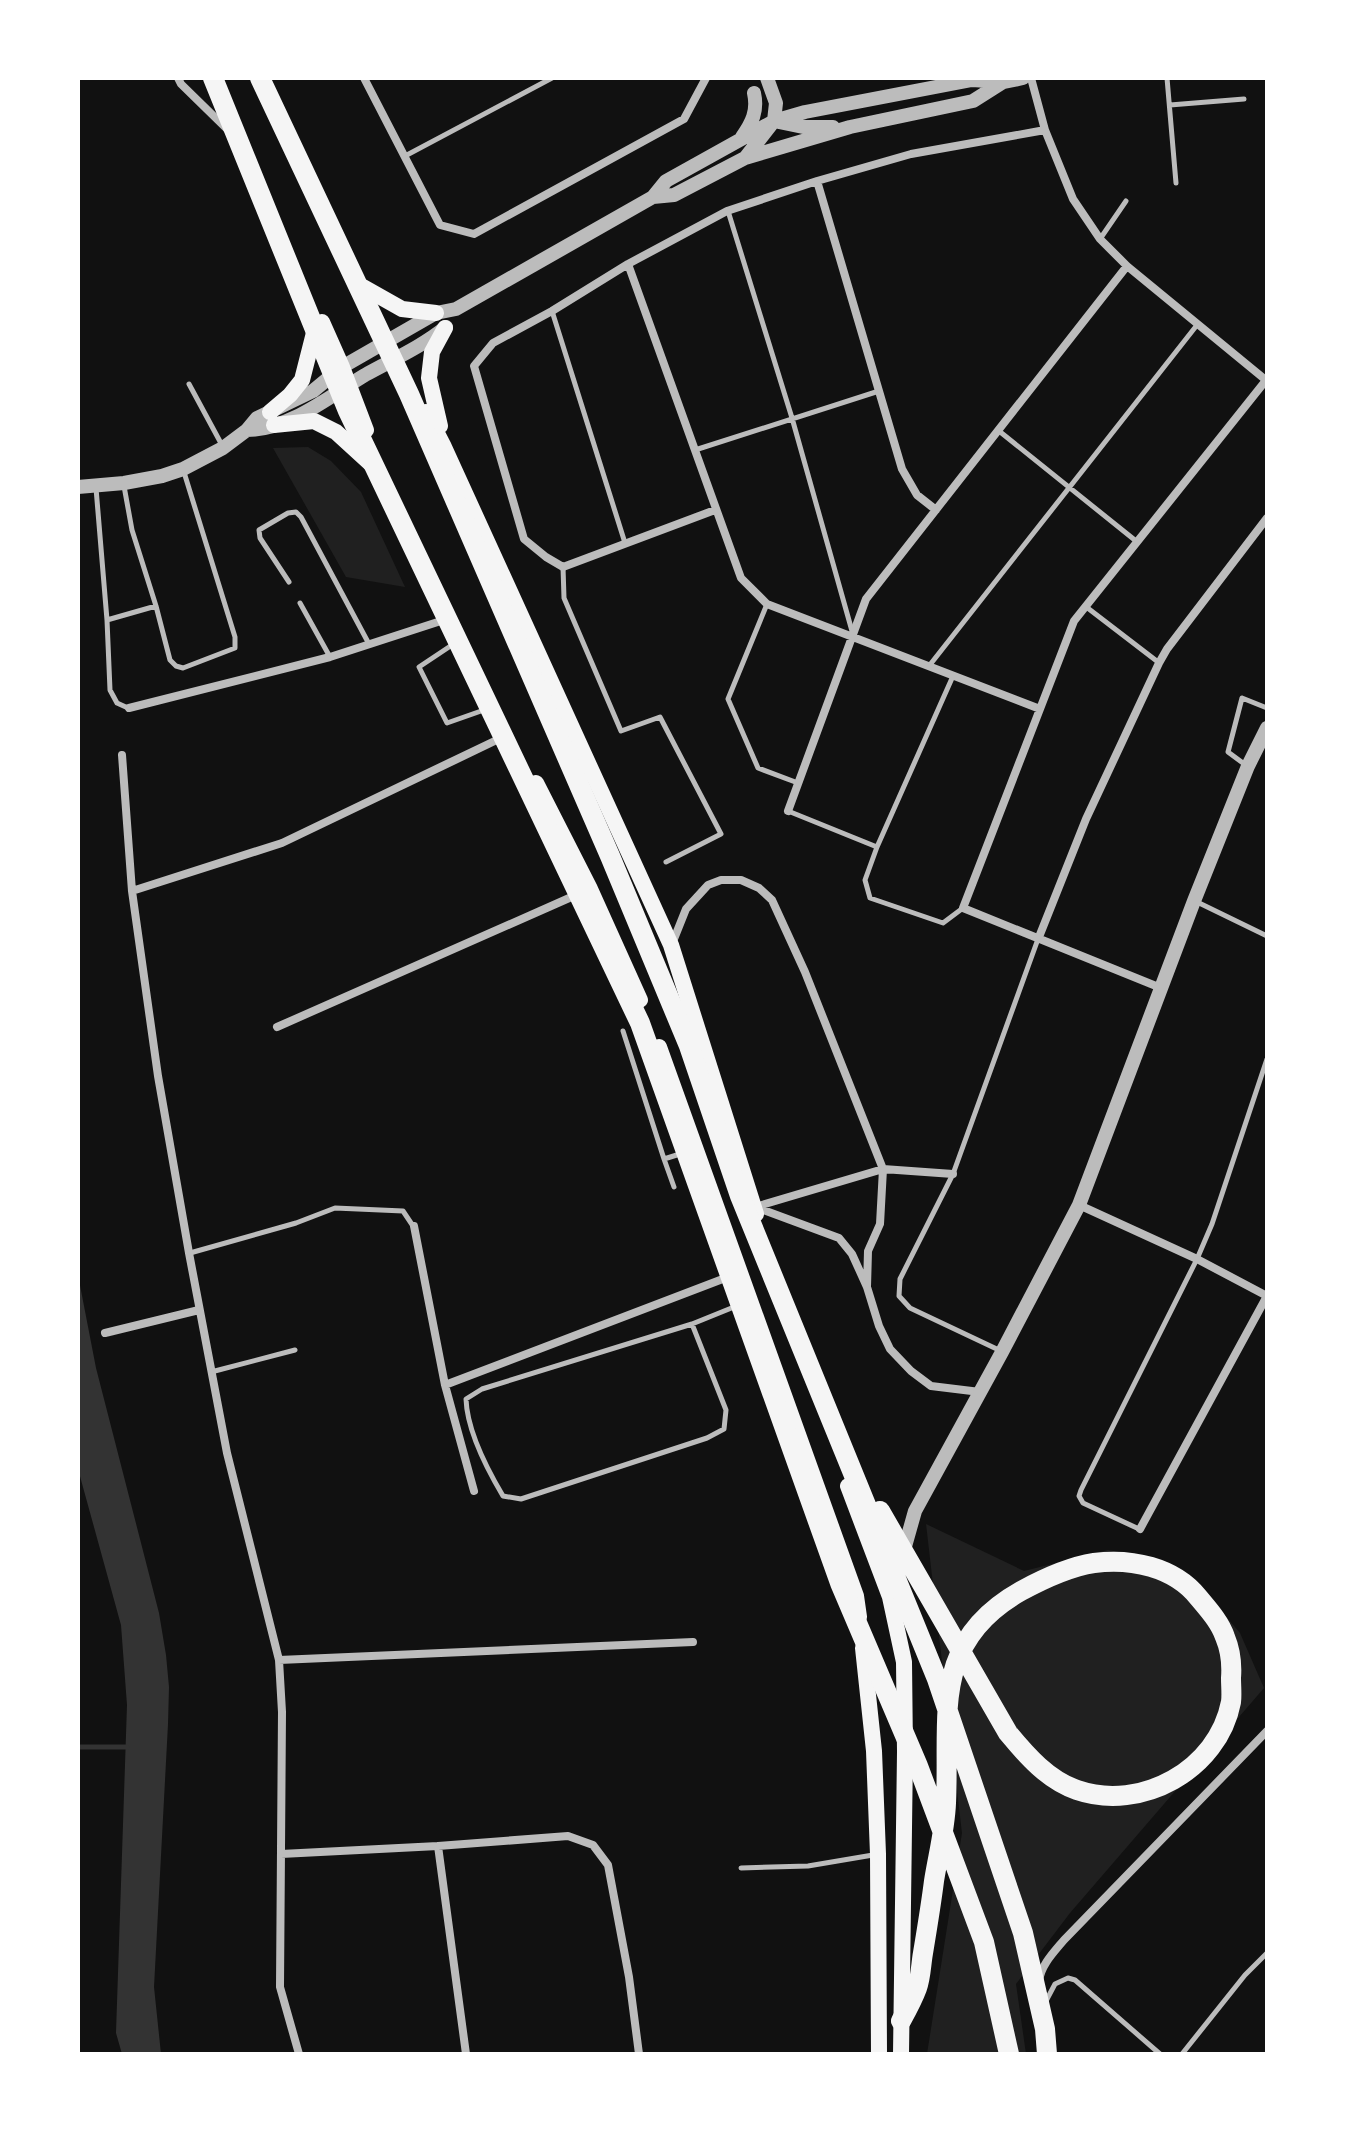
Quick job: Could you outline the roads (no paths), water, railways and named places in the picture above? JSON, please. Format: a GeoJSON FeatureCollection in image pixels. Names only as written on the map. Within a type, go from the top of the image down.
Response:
{"type":"FeatureCollection","features":[{"type":"Feature","properties":{"kind":"highway"},"geometry":{"type":"LineString","coordinates":[[210,78],[348,411],[640,1023],[840,1583],[918,1766],[984,1942],[1009,2054]]}},
{"type":"Feature","properties":{"kind":"highway"},"geometry":{"type":"LineString","coordinates":[[264,81],[409,394],[689,1046],[740,1196],[937,1679],[1023,1933],[1045,2029],[1047,2054]]}},
{"type":"Feature","properties":{"kind":"highway"},"geometry":{"type":"LineString","coordinates":[[840,1441],[1008,1733],[1030,1759],[1053,1778],[1077,1790],[1112,1796],[1139,1794],[1162,1786],[1189,1770],[1208,1750],[1222,1726],[1231,1702],[1232,1665],[1225,1637],[1211,1612],[1192,1589],[1167,1573],[1139,1563],[1094,1563],[1067,1570],[1005,1600],[987,1615],[968,1636],[951,1676],[946,1739],[946,1806],[918,1987],[901,2021]]}},
{"type":"Feature","properties":{"kind":"main road"},"geometry":{"type":"LineString","coordinates":[[210,78],[231,134],[342,367],[384,476],[590,889],[652,1028],[856,1596],[874,1751],[879,2054]]}},
{"type":"Feature","properties":{"kind":"main road"},"geometry":{"type":"LineString","coordinates":[[264,81],[444,447],[671,945],[754,1207],[850,1491],[890,1597],[904,1662],[901,2054]]}},
{"type":"Feature","properties":{"kind":"main road"},"geometry":{"type":"LineString","coordinates":[[363,287],[402,309],[436,313]]}},
{"type":"Feature","properties":{"kind":"main road"},"geometry":{"type":"LineString","coordinates":[[272,419],[302,380],[318,315]]}},
{"type":"Feature","properties":{"kind":"main road"},"geometry":{"type":"LineString","coordinates":[[444,447],[429,378],[432,352],[445,328]]}},
{"type":"Feature","properties":{"kind":"main road"},"geometry":{"type":"LineString","coordinates":[[272,419],[314,421],[336,432],[384,476]]}},
{"type":"Feature","properties":{"kind":"main road"},"geometry":{"type":"LineString","coordinates":[[721,1217],[754,1207]]}},
{"type":"Feature","properties":{"kind":"street"},"geometry":{"type":"LineString","coordinates":[[178,78],[231,134]]}},
{"type":"Feature","properties":{"kind":"street"},"geometry":{"type":"LineString","coordinates":[[364,78],[440,225],[474,234],[684,119],[706,78]]}},
{"type":"Feature","properties":{"kind":"street"},"geometry":{"type":"LineString","coordinates":[[749,78],[762,107],[774,121],[803,127],[850,127]]}},
{"type":"Feature","properties":{"kind":"street"},"geometry":{"type":"LineString","coordinates":[[745,158],[774,121],[776,103],[767,78]]}},
{"type":"Feature","properties":{"kind":"street"},"geometry":{"type":"LineString","coordinates":[[78,487],[162,476],[223,448],[247,430],[262,430],[272,419],[342,367],[436,313],[456,309],[653,197],[666,181],[774,121],[805,112],[972,80],[1004,82],[1023,78]]}},
{"type":"Feature","properties":{"kind":"street"},"geometry":{"type":"LineString","coordinates":[[1031,78],[1045,130],[1073,199],[1100,239],[1127,266],[1267,380],[1074,621],[963,908],[1161,988]]}},
{"type":"Feature","properties":{"kind":"street"},"geometry":{"type":"LineString","coordinates":[[653,197],[674,195],[745,158],[850,127],[973,101],[1004,82]]}},
{"type":"Feature","properties":{"kind":"street"},"geometry":{"type":"LineString","coordinates":[[738,142],[756,109],[754,93]]}},
{"type":"Feature","properties":{"kind":"street"},"geometry":{"type":"LineString","coordinates":[[772,93],[793,108],[805,112]]}},
{"type":"Feature","properties":{"kind":"street"},"geometry":{"type":"LineString","coordinates":[[715,510],[563,567],[546,557],[524,539],[474,366],[493,343],[628,264],[727,211],[911,154],[1045,130]]}},
{"type":"Feature","properties":{"kind":"street"},"geometry":{"type":"LineString","coordinates":[[817,181],[908,483],[936,510]]}},
{"type":"Feature","properties":{"kind":"street"},"geometry":{"type":"LineString","coordinates":[[628,264],[741,578],[767,604],[1040,709]]}},
{"type":"Feature","properties":{"kind":"street"},"geometry":{"type":"LineString","coordinates":[[788,811],[866,599],[1127,266]]}},
{"type":"Feature","properties":{"kind":"street"},"geometry":{"type":"LineString","coordinates":[[272,419],[321,404],[445,328],[456,309]]}},
{"type":"Feature","properties":{"kind":"street"},"geometry":{"type":"LineString","coordinates":[[1039,937],[1086,819],[1159,663],[1267,518]]}},
{"type":"Feature","properties":{"kind":"street"},"geometry":{"type":"LineString","coordinates":[[129,708],[330,657],[452,617]]}},
{"type":"Feature","properties":{"kind":"street"},"geometry":{"type":"LineString","coordinates":[[890,1597],[915,1511],[1079,1205],[1194,901],[1248,766],[1267,728]]}},
{"type":"Feature","properties":{"kind":"street"},"geometry":{"type":"LineString","coordinates":[[132,891],[282,843],[511,733]]}},
{"type":"Feature","properties":{"kind":"street"},"geometry":{"type":"LineString","coordinates":[[122,755],[132,891],[158,1076],[227,1453],[279,1660],[282,1712],[280,1987],[299,2054]]}},
{"type":"Feature","properties":{"kind":"street"},"geometry":{"type":"LineString","coordinates":[[671,945],[686,909],[708,885],[721,880],[741,880],[759,888],[772,900],[805,972],[883,1169],[880,1224],[868,1251],[867,1287]]}},
{"type":"Feature","properties":{"kind":"street"},"geometry":{"type":"LineString","coordinates":[[277,1027],[590,889]]}},
{"type":"Feature","properties":{"kind":"street"},"geometry":{"type":"LineString","coordinates":[[754,1207],[883,1169],[953,1174]]}},
{"type":"Feature","properties":{"kind":"street"},"geometry":{"type":"LineString","coordinates":[[1079,1205],[1197,1259],[1267,1296],[1140,1529]]}},
{"type":"Feature","properties":{"kind":"street"},"geometry":{"type":"LineString","coordinates":[[754,1207],[839,1238],[852,1254],[890,1349],[931,1386],[980,1392]]}},
{"type":"Feature","properties":{"kind":"street"},"geometry":{"type":"LineString","coordinates":[[414,1226],[445,1385],[474,1491]]}},
{"type":"Feature","properties":{"kind":"street"},"geometry":{"type":"LineString","coordinates":[[445,1385],[740,1272]]}},
{"type":"Feature","properties":{"kind":"street"},"geometry":{"type":"LineString","coordinates":[[105,1333],[199,1310]]}},
{"type":"Feature","properties":{"kind":"street"},"geometry":{"type":"LineString","coordinates":[[279,1660],[693,1642]]}},
{"type":"Feature","properties":{"kind":"street"},"geometry":{"type":"LineString","coordinates":[[1040,2054],[1040,1975],[1050,1957],[1267,1731]]}},
{"type":"Feature","properties":{"kind":"street"},"geometry":{"type":"LineString","coordinates":[[281,1854],[568,1836],[593,1845],[608,1865],[629,1977],[639,2054]]}},
{"type":"Feature","properties":{"kind":"street"},"geometry":{"type":"LineString","coordinates":[[438,1846],[466,2054]]}},
{"type":"Feature","properties":{"kind":"lane"},"geometry":{"type":"LineString","coordinates":[[404,156],[552,78]]}},
{"type":"Feature","properties":{"kind":"lane"},"geometry":{"type":"LineString","coordinates":[[1167,78],[1176,183]]}},
{"type":"Feature","properties":{"kind":"lane"},"geometry":{"type":"LineString","coordinates":[[1170,105],[1244,99]]}},
{"type":"Feature","properties":{"kind":"lane"},"geometry":{"type":"LineString","coordinates":[[1100,239],[1126,201]]}},
{"type":"Feature","properties":{"kind":"lane"},"geometry":{"type":"LineString","coordinates":[[727,211],[792,418],[853,636]]}},
{"type":"Feature","properties":{"kind":"lane"},"geometry":{"type":"LineString","coordinates":[[552,311],[625,543]]}},
{"type":"Feature","properties":{"kind":"lane"},"geometry":{"type":"LineString","coordinates":[[929,666],[1197,325]]}},
{"type":"Feature","properties":{"kind":"lane"},"geometry":{"type":"LineString","coordinates":[[189,384],[223,448]]}},
{"type":"Feature","properties":{"kind":"lane"},"geometry":{"type":"LineString","coordinates":[[694,450],[879,391]]}},
{"type":"Feature","properties":{"kind":"lane"},"geometry":{"type":"LineString","coordinates":[[999,431],[1136,541]]}},
{"type":"Feature","properties":{"kind":"lane"},"geometry":{"type":"LineString","coordinates":[[124,483],[132,530],[170,660],[183,668],[235,648],[235,637],[183,469]]}},
{"type":"Feature","properties":{"kind":"lane"},"geometry":{"type":"LineString","coordinates":[[96,487],[110,690],[117,703],[129,708]]}},
{"type":"Feature","properties":{"kind":"lane"},"geometry":{"type":"LineString","coordinates":[[289,582],[260,538],[259,530],[288,513],[296,512],[369,644]]}},
{"type":"Feature","properties":{"kind":"lane"},"geometry":{"type":"LineString","coordinates":[[563,567],[564,598],[621,731],[660,717],[721,834],[666,862]]}},
{"type":"Feature","properties":{"kind":"lane"},"geometry":{"type":"LineString","coordinates":[[300,603],[330,657]]}},
{"type":"Feature","properties":{"kind":"lane"},"geometry":{"type":"LineString","coordinates":[[767,604],[728,699],[758,768],[798,783]]}},
{"type":"Feature","properties":{"kind":"lane"},"geometry":{"type":"LineString","coordinates":[[107,620],[156,606]]}},
{"type":"Feature","properties":{"kind":"lane"},"geometry":{"type":"LineString","coordinates":[[1085,606],[1159,663]]}},
{"type":"Feature","properties":{"kind":"lane"},"geometry":{"type":"LineString","coordinates":[[463,639],[419,667],[447,723],[497,706]]}},
{"type":"Feature","properties":{"kind":"lane"},"geometry":{"type":"LineString","coordinates":[[954,675],[865,880],[870,898],[943,923],[963,908]]}},
{"type":"Feature","properties":{"kind":"lane"},"geometry":{"type":"LineString","coordinates":[[1248,766],[1228,752],[1242,698],[1267,708]]}},
{"type":"Feature","properties":{"kind":"lane"},"geometry":{"type":"LineString","coordinates":[[788,811],[877,847]]}},
{"type":"Feature","properties":{"kind":"lane"},"geometry":{"type":"LineString","coordinates":[[1194,901],[1267,936]]}},
{"type":"Feature","properties":{"kind":"lane"},"geometry":{"type":"LineString","coordinates":[[1002,1352],[910,1308],[899,1296],[900,1279],[953,1174],[1039,937]]}},
{"type":"Feature","properties":{"kind":"lane"},"geometry":{"type":"LineString","coordinates":[[623,1031],[674,1187]]}},
{"type":"Feature","properties":{"kind":"lane"},"geometry":{"type":"LineString","coordinates":[[1140,1529],[1083,1503],[1079,1496],[1197,1259],[1212,1224],[1267,1059]]}},
{"type":"Feature","properties":{"kind":"lane"},"geometry":{"type":"LineString","coordinates":[[664,1159],[697,1150]]}},
{"type":"Feature","properties":{"kind":"lane"},"geometry":{"type":"LineString","coordinates":[[189,1253],[296,1223],[335,1208],[403,1211],[414,1226]]}},
{"type":"Feature","properties":{"kind":"lane"},"geometry":{"type":"LineString","coordinates":[[692,1324],[726,1410],[724,1429],[707,1438],[521,1499],[503,1496],[492,1478],[466,1416],[466,1399],[482,1389],[692,1324],[751,1301]]}},
{"type":"Feature","properties":{"kind":"lane"},"geometry":{"type":"LineString","coordinates":[[211,1372],[295,1350]]}},
{"type":"Feature","properties":{"kind":"lane"},"geometry":{"type":"LineString","coordinates":[[741,1868],[808,1866],[878,1854]]}},
{"type":"Feature","properties":{"kind":"lane"},"geometry":{"type":"LineString","coordinates":[[1182,2054],[1245,1975],[1267,1953]]}},
{"type":"Feature","properties":{"kind":"lane"},"geometry":{"type":"LineString","coordinates":[[1039,2025],[1048,1994],[1055,1984],[1068,1978],[1075,1980],[1160,2054]]}},
{"type":"Feature","properties":{"kind":"waterway"},"geometry":{"type":"LineString","coordinates":[[78,1747],[127,1747]]}}]}
